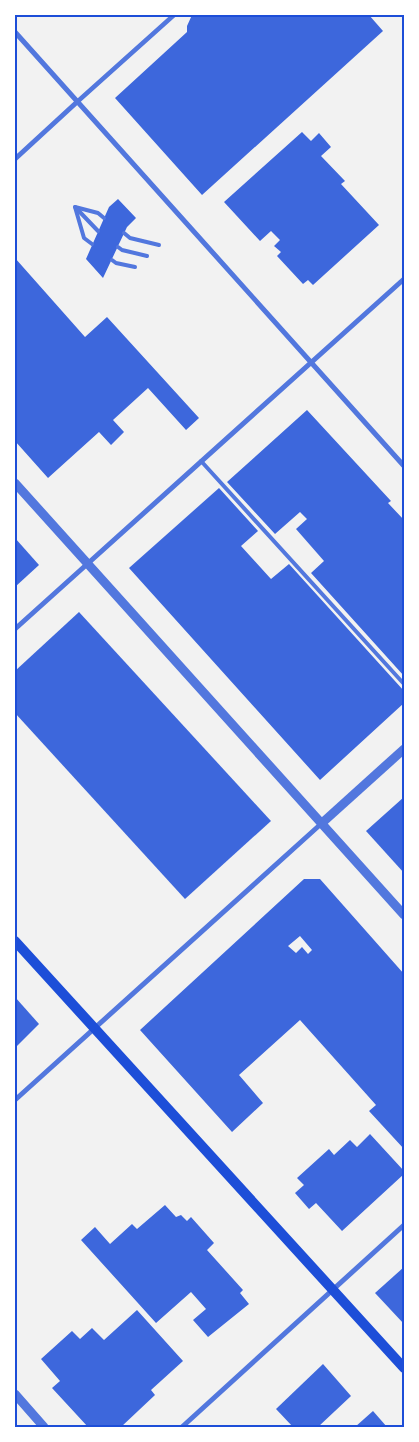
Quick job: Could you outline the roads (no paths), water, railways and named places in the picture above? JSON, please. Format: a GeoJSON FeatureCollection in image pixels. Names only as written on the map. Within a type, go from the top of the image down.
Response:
{"type":"FeatureCollection","features":[{"type":"Feature","properties":{"kind":"main road"},"geometry":{"type":"LineString","coordinates":[[15,941],[404,1368]]}},
{"type":"Feature","properties":{"kind":"street"},"geometry":{"type":"LineString","coordinates":[[15,159],[174,15]]}},
{"type":"Feature","properties":{"kind":"street"},"geometry":{"type":"LineString","coordinates":[[15,32],[404,466]]}},
{"type":"Feature","properties":{"kind":"street"},"geometry":{"type":"LineString","coordinates":[[15,629],[404,278]]}},
{"type":"Feature","properties":{"kind":"street"},"geometry":{"type":"LineString","coordinates":[[15,483],[404,915]]}},
{"type":"Feature","properties":{"kind":"street"},"geometry":{"type":"LineString","coordinates":[[15,1100],[404,749]]}},
{"type":"Feature","properties":{"kind":"street"},"geometry":{"type":"LineString","coordinates":[[182,1427],[404,1225]]}},
{"type":"Feature","properties":{"kind":"street"},"geometry":{"type":"LineString","coordinates":[[15,1394],[44,1427]]}},
{"type":"Feature","properties":{"kind":"lane"},"geometry":{"type":"LineString","coordinates":[[75,207],[98,213],[104,218]]}},
{"type":"Feature","properties":{"kind":"lane"},"geometry":{"type":"LineString","coordinates":[[75,207],[98,231]]}},
{"type":"Feature","properties":{"kind":"lane"},"geometry":{"type":"LineString","coordinates":[[75,207],[84,238],[92,244]]}},
{"type":"Feature","properties":{"kind":"lane"},"geometry":{"type":"LineString","coordinates":[[124,233],[130,238],[159,245]]}},
{"type":"Feature","properties":{"kind":"lane"},"geometry":{"type":"LineString","coordinates":[[118,247],[122,250],[147,256]]}},
{"type":"Feature","properties":{"kind":"lane"},"geometry":{"type":"LineString","coordinates":[[112,260],[116,263],[135,267]]}},
{"type":"Feature","properties":{"kind":"lane"},"geometry":{"type":"LineString","coordinates":[[201,461],[404,684]]}}]}
